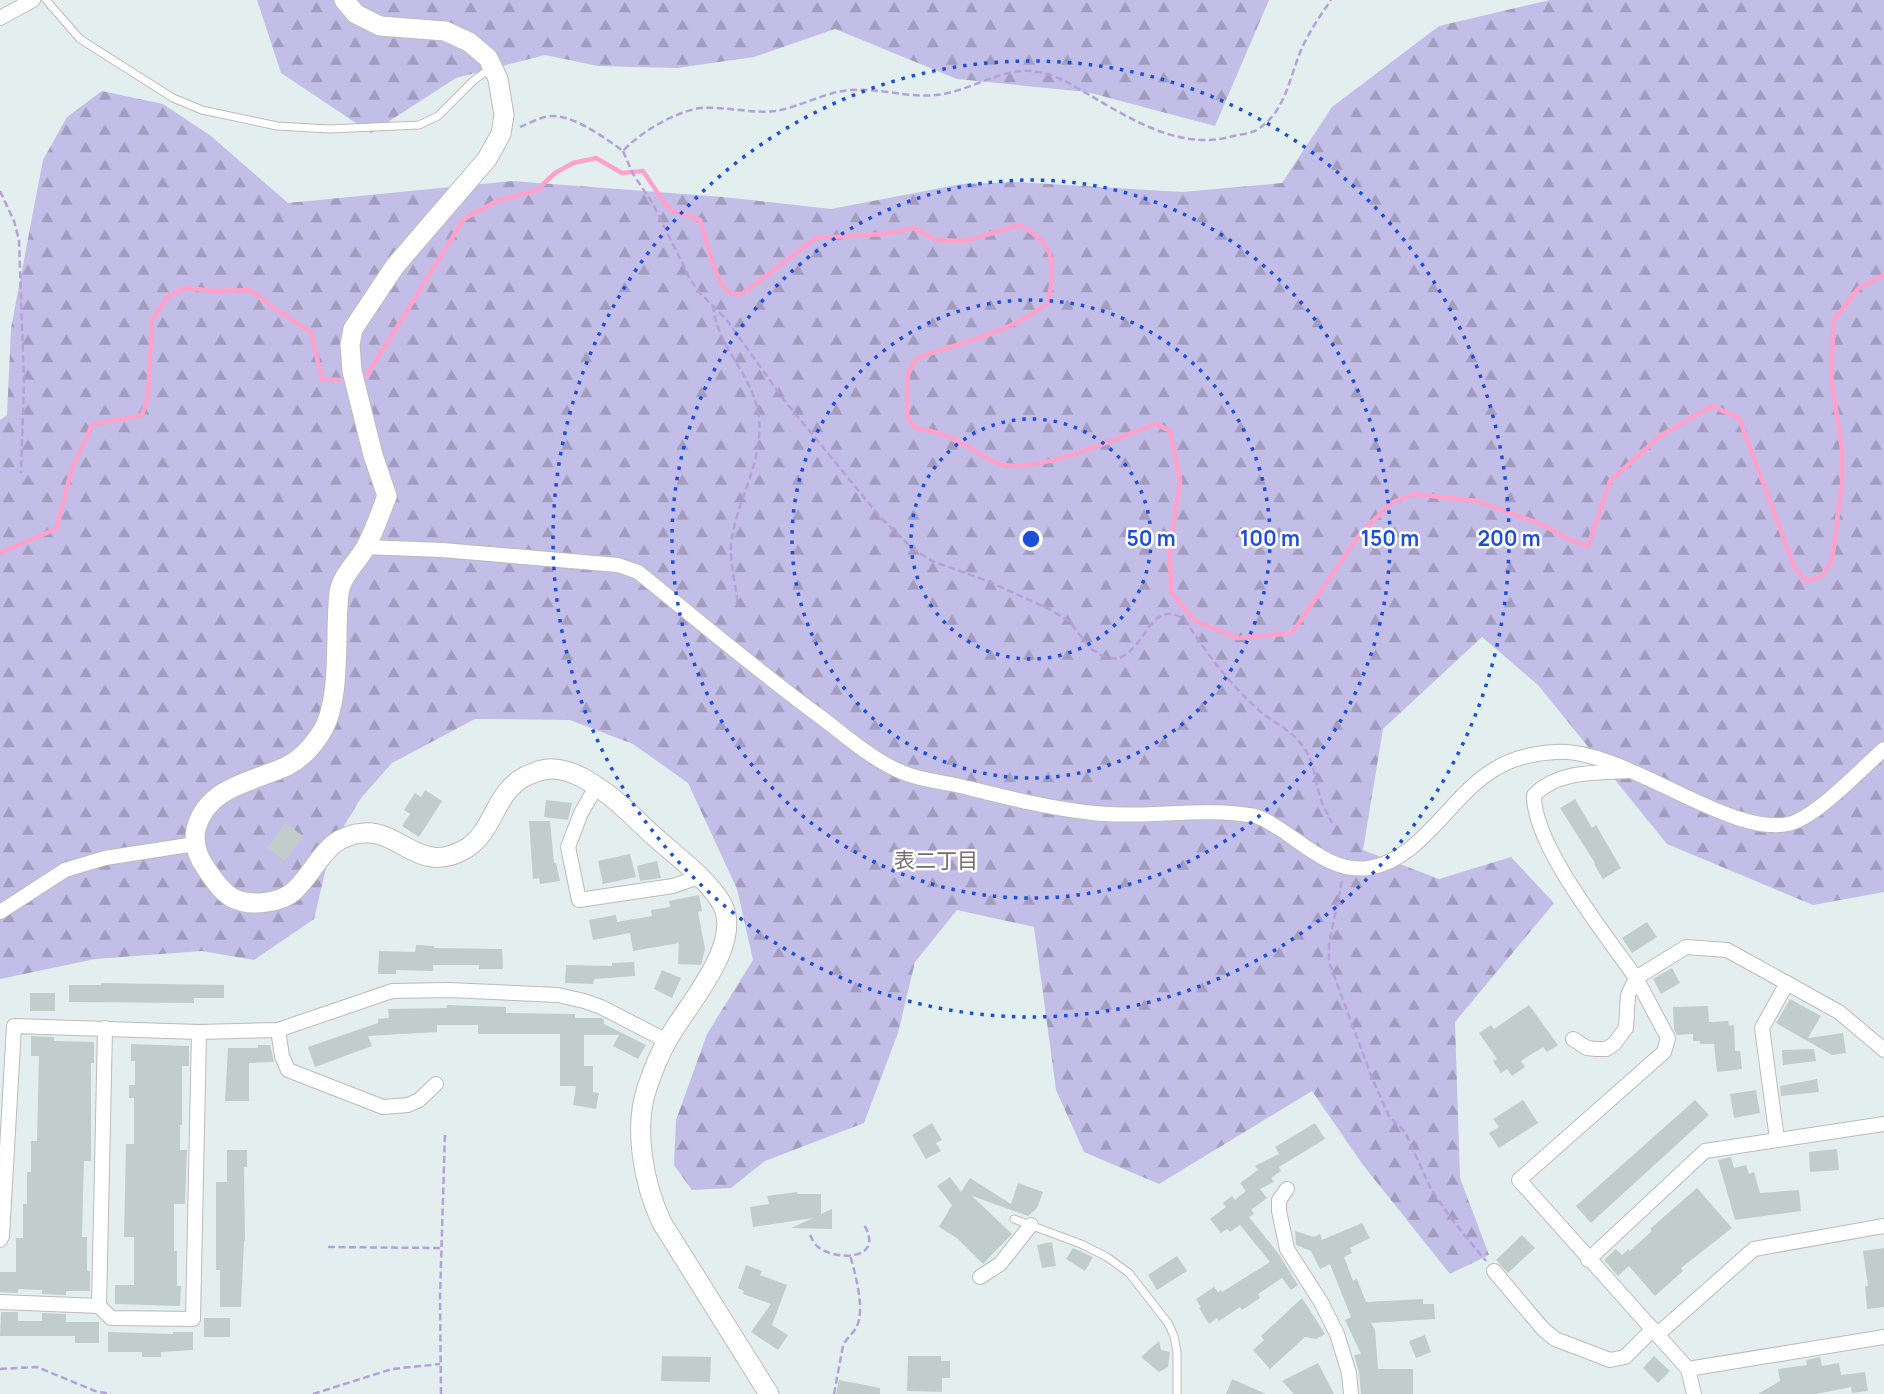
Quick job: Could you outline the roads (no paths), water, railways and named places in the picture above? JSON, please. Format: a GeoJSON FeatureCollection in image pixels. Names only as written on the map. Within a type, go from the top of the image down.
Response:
{"type":"FeatureCollection","features":[{"type":"Feature","properties":{"kind":"street"},"geometry":{"type":"LineString","coordinates":[[0,18],[33,0]]}},
{"type":"Feature","properties":{"kind":"street"},"geometry":{"type":"LineString","coordinates":[[344,0],[356,14],[380,26],[446,31],[469,42],[488,58],[498,79],[503,115],[501,134],[487,159],[395,266],[353,329],[350,345],[352,371],[373,455],[387,496],[365,547],[339,587],[335,633],[336,676],[330,713],[323,732],[306,753],[290,765],[217,795],[202,816],[195,844],[204,866],[229,896],[240,901],[265,902],[293,892],[330,846],[354,835],[375,833],[425,857],[457,853],[477,841],[509,787],[532,773],[553,768],[567,771],[608,794],[699,877],[723,905],[727,918],[726,935],[723,947],[695,998],[667,1041],[646,1089],[641,1149],[652,1202],[662,1223],[769,1394]]}},
{"type":"Feature","properties":{"kind":"street"},"geometry":{"type":"LineString","coordinates":[[365,547],[442,550],[618,565],[638,572],[779,687],[866,751],[905,774],[1085,813],[1133,816],[1233,813],[1261,817],[1328,861],[1345,867],[1366,868],[1394,861],[1486,775],[1515,760],[1538,754],[1560,751],[1586,754],[1743,821],[1770,826],[1795,822],[1815,809],[1884,748]]}},
{"type":"Feature","properties":{"kind":"street"},"geometry":{"type":"LineString","coordinates":[[1630,771],[1558,779],[1544,785],[1534,795],[1534,809],[1552,853],[1636,978],[1668,1038],[1664,1052],[1519,1180],[1688,1369],[1694,1394]]}},
{"type":"Feature","properties":{"kind":"street"},"geometry":{"type":"LineString","coordinates":[[596,787],[581,813],[568,847],[579,900],[673,886],[699,877]]}},
{"type":"Feature","properties":{"kind":"street"},"geometry":{"type":"LineString","coordinates":[[0,912],[65,870],[105,858],[195,844]]}},
{"type":"Feature","properties":{"kind":"street"},"geometry":{"type":"LineString","coordinates":[[1573,1039],[1587,1048],[1606,1049],[1615,1044],[1626,1028],[1628,995],[1636,978],[1686,947],[1727,950],[1839,1012],[1884,1050]]}},
{"type":"Feature","properties":{"kind":"street"},"geometry":{"type":"LineString","coordinates":[[1777,1139],[1762,1028],[1787,983]]}},
{"type":"Feature","properties":{"kind":"street"},"geometry":{"type":"LineString","coordinates":[[0,1240],[15,1026],[200,1032],[278,1030],[392,991],[449,990],[558,995],[584,1001],[667,1041]]}},
{"type":"Feature","properties":{"kind":"street"},"geometry":{"type":"LineString","coordinates":[[99,1306],[105,1028]]}},
{"type":"Feature","properties":{"kind":"street"},"geometry":{"type":"LineString","coordinates":[[278,1030],[282,1056],[288,1070],[383,1107],[408,1105],[419,1100],[436,1084]]}},
{"type":"Feature","properties":{"kind":"street"},"geometry":{"type":"LineString","coordinates":[[0,1302],[99,1306],[111,1318],[193,1319],[200,1032]]}},
{"type":"Feature","properties":{"kind":"street"},"geometry":{"type":"LineString","coordinates":[[1588,1259],[1705,1151],[1884,1124]]}},
{"type":"Feature","properties":{"kind":"street"},"geometry":{"type":"LineString","coordinates":[[1287,1189],[1279,1200],[1279,1211],[1287,1250],[1321,1302],[1337,1334],[1349,1373],[1351,1394]]}},
{"type":"Feature","properties":{"kind":"street"},"geometry":{"type":"LineString","coordinates":[[980,1276],[1000,1264],[1031,1225]]}},
{"type":"Feature","properties":{"kind":"street"},"geometry":{"type":"LineString","coordinates":[[1494,1272],[1543,1329],[1555,1339],[1610,1360],[1625,1357],[1755,1249],[1884,1226]]}},
{"type":"Feature","properties":{"kind":"street"},"geometry":{"type":"LineString","coordinates":[[1688,1369],[1884,1338]]}},
{"type":"Feature","properties":{"kind":"lane"},"geometry":{"type":"LineString","coordinates":[[46,0],[80,38],[173,98],[212,113],[277,126],[329,129],[419,125],[438,116],[492,66]]}},
{"type":"Feature","properties":{"kind":"lane"},"geometry":{"type":"LineString","coordinates":[[1014,1219],[1082,1244],[1129,1273],[1168,1323],[1174,1336],[1177,1352],[1177,1394]]}},
{"type":"Feature","properties":{"kind":"waterway"},"geometry":{"type":"LineString","coordinates":[[367,375],[464,219],[497,201],[537,190],[555,173],[573,163],[596,158],[622,173],[643,171],[665,204],[673,211],[700,220],[720,281],[725,289],[733,294],[742,294],[816,238],[884,234],[915,228],[936,240],[966,241],[1019,225],[1047,247],[1052,265],[1049,302],[1002,329],[917,358],[908,373],[907,417],[915,428],[950,438],[1004,465],[1021,466],[1060,458],[1156,424],[1170,431],[1180,481],[1170,547],[1171,592],[1195,621],[1238,638],[1292,633],[1360,534],[1391,503],[1414,494],[1477,501],[1541,524],[1570,540],[1588,546],[1610,481],[1660,436],[1712,406],[1739,418],[1794,566],[1805,581],[1822,576],[1832,560],[1842,482],[1842,449],[1831,376],[1834,320],[1859,288],[1884,275]]}},
{"type":"Feature","properties":{"kind":"waterway"},"geometry":{"type":"LineString","coordinates":[[0,553],[56,529],[72,469],[92,425],[142,415],[148,397],[152,320],[167,297],[184,288],[250,290],[311,332],[322,379],[340,380]]}},
{"type":"Feature","properties":{"kind":"district","name":"表二丁目"},"geometry":{"type":"Point","coordinates":[936,861]}}]}
